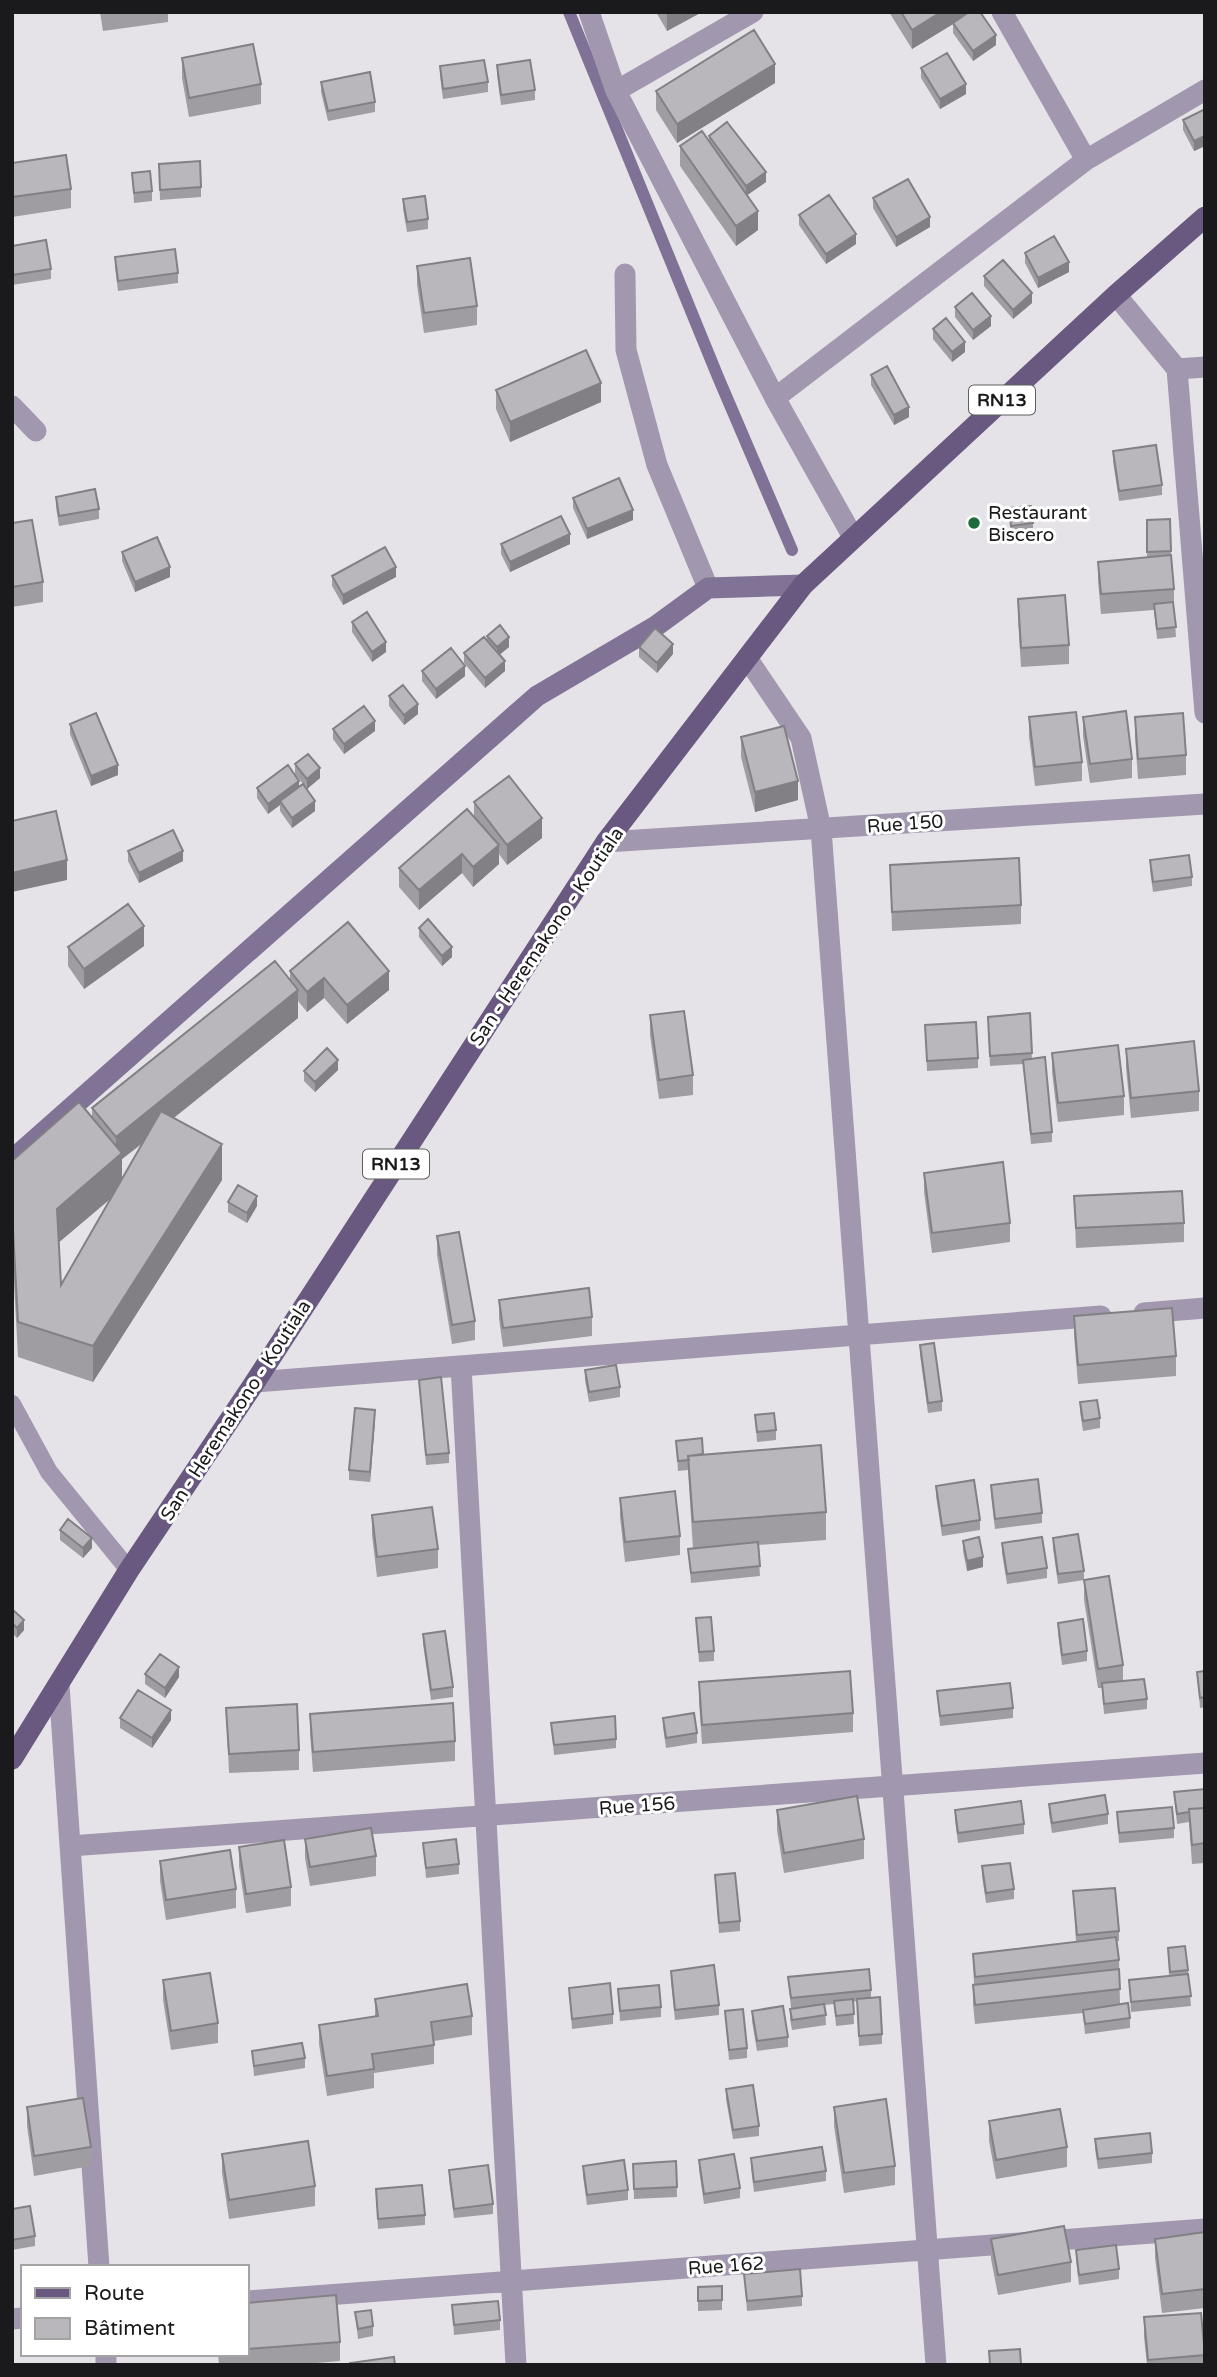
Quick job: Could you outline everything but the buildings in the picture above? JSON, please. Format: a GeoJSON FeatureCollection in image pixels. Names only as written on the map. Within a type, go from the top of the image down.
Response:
{"type":"FeatureCollection","features":[{"type":"Feature","properties":{"kind":"main road","name":"San - Heremakono - Koutiala"},"geometry":{"type":"LineString","coordinates":[[12,1759],[129,1570],[255,1382],[606,842],[803,585],[1116,295],[1205,217]]}},
{"type":"Feature","properties":{"kind":"street"},"geometry":{"type":"LineString","coordinates":[[589,12],[616,91],[775,398],[853,537]]}},
{"type":"Feature","properties":{"kind":"street"},"geometry":{"type":"LineString","coordinates":[[616,91],[753,12]]}},
{"type":"Feature","properties":{"kind":"street"},"geometry":{"type":"LineString","coordinates":[[1002,12],[1086,160]]}},
{"type":"Feature","properties":{"kind":"street"},"geometry":{"type":"LineString","coordinates":[[775,398],[1086,160],[1205,90]]}},
{"type":"Feature","properties":{"kind":"street"},"geometry":{"type":"LineString","coordinates":[[625,274],[626,351],[657,465],[708,588]]}},
{"type":"Feature","properties":{"kind":"street"},"geometry":{"type":"LineString","coordinates":[[1116,295],[1177,369],[1205,713]]}},
{"type":"Feature","properties":{"kind":"street"},"geometry":{"type":"LineString","coordinates":[[1177,369],[1205,367]]}},
{"type":"Feature","properties":{"kind":"street"},"geometry":{"type":"LineString","coordinates":[[12,406],[36,431]]}},
{"type":"Feature","properties":{"kind":"street"},"geometry":{"type":"LineString","coordinates":[[12,1160],[537,696],[656,626],[708,588],[803,585]]}},
{"type":"Feature","properties":{"kind":"street"},"geometry":{"type":"LineString","coordinates":[[747,658],[801,738],[821,829],[936,2365]]}},
{"type":"Feature","properties":{"kind":"street","name":"Rue 150"},"geometry":{"type":"LineString","coordinates":[[606,842],[1205,804]]}},
{"type":"Feature","properties":{"kind":"street"},"geometry":{"type":"LineString","coordinates":[[255,1382],[1205,1308]]}},
{"type":"Feature","properties":{"kind":"street"},"geometry":{"type":"LineString","coordinates":[[461,1366],[516,2365]]}},
{"type":"Feature","properties":{"kind":"street"},"geometry":{"type":"LineString","coordinates":[[59,1685],[100,2265]]}},
{"type":"Feature","properties":{"kind":"street","name":"Rue 156"},"geometry":{"type":"LineString","coordinates":[[70,1846],[1205,1763]]}},
{"type":"Feature","properties":{"kind":"street","name":"Rue 162"},"geometry":{"type":"LineString","coordinates":[[248,2301],[1205,2229]]}},
{"type":"Feature","properties":{"kind":"lane"},"geometry":{"type":"LineString","coordinates":[[12,1404],[49,1472],[129,1570]]}},
{"type":"Feature","properties":{"kind":"waterway"},"geometry":{"type":"LineString","coordinates":[[569,12],[718,377],[792,550]]}},
{"type":"Feature","properties":{"kind":"place","name":"Restaurant Biscero"},"geometry":{"type":"Point","coordinates":[974,523]}}]}
